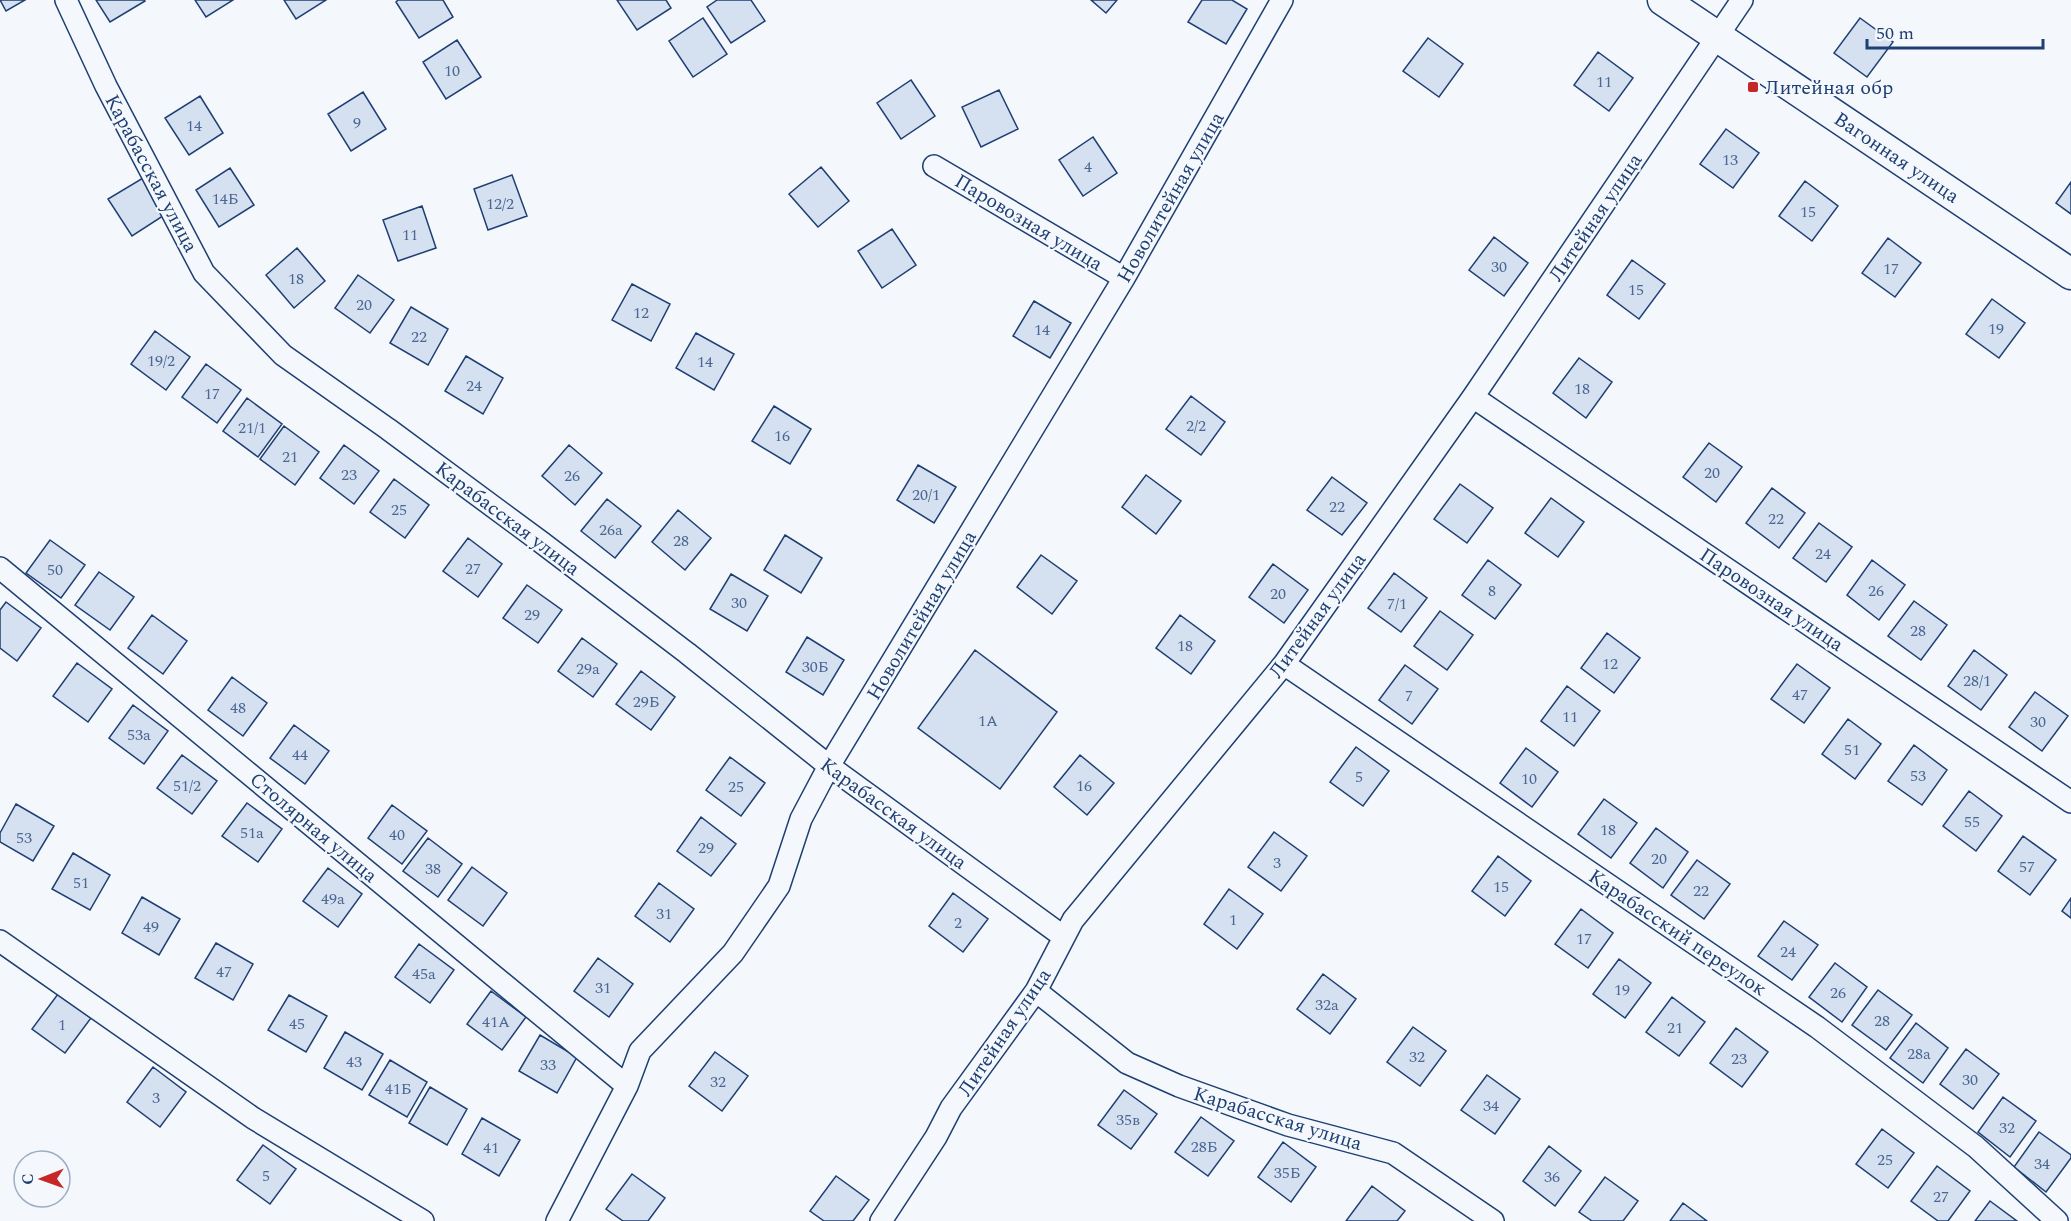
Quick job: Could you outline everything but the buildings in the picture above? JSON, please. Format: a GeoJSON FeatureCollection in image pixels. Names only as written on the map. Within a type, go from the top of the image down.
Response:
{"type":"FeatureCollection","features":[{"type":"Feature","properties":{"kind":"street","name":"Карабасская улица"},"geometry":{"type":"LineString","coordinates":[[66,0],[106,86],[204,273],[283,355],[541,542],[687,653],[829,766],[1064,937]]}},
{"type":"Feature","properties":{"kind":"street","name":"Новолитейная улица"},"geometry":{"type":"LineString","coordinates":[[557,1221],[627,1086],[640,1051],[733,953],[779,886],[801,819],[829,766],[1124,278],[1282,0]]}},
{"type":"Feature","properties":{"kind":"street","name":"Вагонная улица"},"geometry":{"type":"LineString","coordinates":[[1663,0],[2071,274]]}},
{"type":"Feature","properties":{"kind":"street","name":"Литейная улица"},"geometry":{"type":"LineString","coordinates":[[881,1221],[936,1137],[951,1108],[1036,991],[1073,920],[1284,664],[1473,397],[1742,0]]}},
{"type":"Feature","properties":{"kind":"street","name":"Паровозная улица"},"geometry":{"type":"LineString","coordinates":[[934,166],[1124,278]]}},
{"type":"Feature","properties":{"kind":"street","name":"Паровозная улица"},"geometry":{"type":"LineString","coordinates":[[1473,397],[2071,802]]}},
{"type":"Feature","properties":{"kind":"street","name":"Столярная улица"},"geometry":{"type":"LineString","coordinates":[[0,568],[627,1086]]}},
{"type":"Feature","properties":{"kind":"street","name":"Карабасский переулок"},"geometry":{"type":"LineString","coordinates":[[1284,664],[1817,1027],[1976,1147],[2057,1221]]}},
{"type":"Feature","properties":{"kind":"street"},"geometry":{"type":"LineString","coordinates":[[0,941],[253,1118],[423,1221]]}},
{"type":"Feature","properties":{"kind":"street","name":"Карабасская улица"},"geometry":{"type":"LineString","coordinates":[[1036,991],[1127,1063],[1179,1086],[1288,1125],[1393,1153],[1493,1221]]}},
{"type":"Feature","properties":{"kind":"place","name":"Литейная обр"},"geometry":{"type":"Point","coordinates":[1753,87]}}]}
